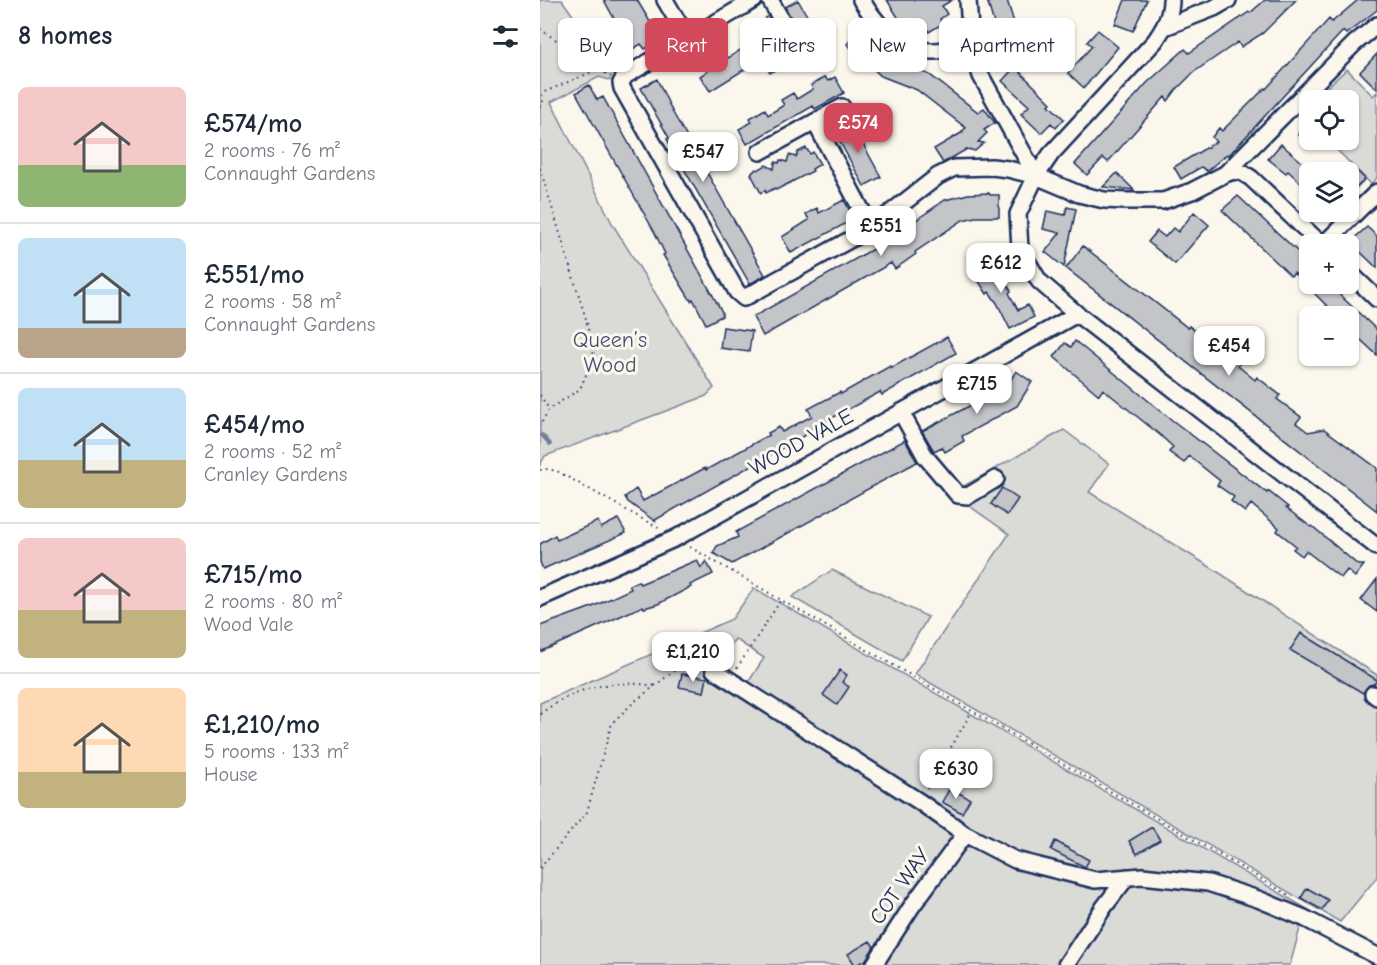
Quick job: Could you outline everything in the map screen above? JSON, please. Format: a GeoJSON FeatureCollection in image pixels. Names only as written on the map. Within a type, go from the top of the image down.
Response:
{"type":"FeatureCollection","features":[{"type":"Feature","properties":{"kind":"street"},"geometry":{"type":"LineString","coordinates":[[665,0],[676,18]]}},
{"type":"Feature","properties":{"kind":"street"},"geometry":{"type":"LineString","coordinates":[[724,18],[754,0]]}},
{"type":"Feature","properties":{"kind":"street"},"geometry":{"type":"LineString","coordinates":[[770,0],[780,18]]}},
{"type":"Feature","properties":{"kind":"street"},"geometry":{"type":"LineString","coordinates":[[861,0],[872,17],[901,44],[915,49],[939,50]]}},
{"type":"Feature","properties":{"kind":"street"},"geometry":{"type":"LineString","coordinates":[[968,0],[969,18]]}},
{"type":"Feature","properties":{"kind":"street"},"geometry":{"type":"LineString","coordinates":[[1171,0],[1171,10],[1165,27],[1155,41],[1051,154],[1036,176],[1018,214],[1020,249],[1039,281],[1077,314],[1377,547]]}},
{"type":"Feature","properties":{"kind":"street"},"geometry":{"type":"LineString","coordinates":[[1165,27],[1214,8],[1228,0]]}},
{"type":"Feature","properties":{"kind":"street"},"geometry":{"type":"LineString","coordinates":[[645,64],[625,76],[621,83],[622,88],[737,292],[744,298],[871,228],[938,176],[954,168],[992,167],[1036,176],[1079,194],[1104,200],[1163,201],[1192,191],[1229,172],[1355,43],[1377,25]]}},
{"type":"Feature","properties":{"kind":"street"},"geometry":{"type":"LineString","coordinates":[[980,72],[1036,176]]}},
{"type":"Feature","properties":{"kind":"street"},"geometry":{"type":"LineString","coordinates":[[760,153],[842,107]]}},
{"type":"Feature","properties":{"kind":"street"},"geometry":{"type":"LineString","coordinates":[[814,122],[871,228]]}},
{"type":"Feature","properties":{"kind":"street"},"geometry":{"type":"LineString","coordinates":[[1229,172],[1243,173],[1251,178],[1311,234]]}},
{"type":"Feature","properties":{"kind":"street"},"geometry":{"type":"LineString","coordinates":[[1333,234],[1377,192]]}},
{"type":"Feature","properties":{"kind":"street"},"geometry":{"type":"LineString","coordinates":[[1359,282],[1377,299]]}},
{"type":"Feature","properties":{"kind":"street","name":"WOOD VALE"},"geometry":{"type":"LineString","coordinates":[[540,598],[676,538],[1077,314]]}},
{"type":"Feature","properties":{"kind":"street"},"geometry":{"type":"LineString","coordinates":[[901,412],[925,456],[958,495],[968,496],[996,479]]}},
{"type":"Feature","properties":{"kind":"street"},"geometry":{"type":"LineString","coordinates":[[714,670],[920,802],[964,834],[1015,860],[1095,880],[1127,877],[1192,880],[1225,888],[1304,918],[1377,956]]}},
{"type":"Feature","properties":{"kind":"street","name":"COT WAY"},"geometry":{"type":"LineString","coordinates":[[874,965],[912,906],[964,834]]}},
{"type":"Feature","properties":{"kind":"street"},"geometry":{"type":"LineString","coordinates":[[1066,965],[1104,907],[1127,877]]}},
{"type":"Feature","properties":{"kind":"path"},"geometry":{"type":"LineString","coordinates":[[540,29],[558,41]]}},
{"type":"Feature","properties":{"kind":"path"},"geometry":{"type":"LineString","coordinates":[[541,105],[542,93],[592,72]]}},
{"type":"Feature","properties":{"kind":"path"},"geometry":{"type":"LineString","coordinates":[[604,72],[621,83]]}},
{"type":"Feature","properties":{"kind":"path"},"geometry":{"type":"LineString","coordinates":[[540,168],[586,319],[594,356],[580,388],[549,409],[540,426]]}},
{"type":"Feature","properties":{"kind":"path"},"geometry":{"type":"LineString","coordinates":[[540,395],[549,409]]}},
{"type":"Feature","properties":{"kind":"path"},"geometry":{"type":"LineString","coordinates":[[540,470],[557,471],[676,538],[1298,901]]}},
{"type":"Feature","properties":{"kind":"path"},"geometry":{"type":"LineString","coordinates":[[729,680],[781,600]]}},
{"type":"Feature","properties":{"kind":"path"},"geometry":{"type":"LineString","coordinates":[[540,868],[587,812],[612,723],[693,656],[714,670]]}},
{"type":"Feature","properties":{"kind":"path"},"geometry":{"type":"LineString","coordinates":[[540,714],[551,706],[596,685],[636,683],[656,686]]}},
{"type":"Feature","properties":{"kind":"path"},"geometry":{"type":"LineString","coordinates":[[920,802],[972,711]]}},
{"type":"Feature","properties":{"kind":"green space","name":"Queen’s Wood"},"geometry":{"type":"Polygon","coordinates":[[[540,0],[562,0],[575,18],[558,18],[558,72],[613,72],[621,83],[599,77],[551,102],[613,225],[714,388],[706,396],[545,456],[540,465],[540,0]]]}},
{"type":"Feature","properties":{"kind":"green space"},"geometry":{"type":"Polygon","coordinates":[[[1347,69],[1373,96],[1377,92],[1377,178],[1371,184],[1359,172],[1359,162],[1349,162],[1337,150],[1359,150],[1359,90],[1324,90],[1347,69]]]}},
{"type":"Feature","properties":{"kind":"green space"},"geometry":{"type":"Polygon","coordinates":[[[1064,430],[1109,464],[1089,492],[1377,675],[1377,877],[1340,922],[915,674],[1009,534],[951,493],[1064,430]]]}},
{"type":"Feature","properties":{"kind":"green space"},"geometry":{"type":"Polygon","coordinates":[[[832,570],[928,617],[902,661],[792,597],[832,570]]]}},
{"type":"Feature","properties":{"kind":"green space"},"geometry":{"type":"Polygon","coordinates":[[[754,588],[1340,928],[1302,921],[1290,965],[540,965],[540,703],[732,619],[754,588]],[[735,639],[716,667],[746,686],[764,658],[735,639]]]}},
{"type":"Feature","properties":{"kind":"building"},"geometry":{"type":"Polygon","coordinates":[[[604,0],[637,0],[648,18],[645,18],[645,49],[641,44],[633,49],[633,18],[614,18],[604,0]]]}},
{"type":"Feature","properties":{"kind":"building"},"geometry":{"type":"Polygon","coordinates":[[[798,0],[808,18],[791,18],[785,7],[798,0]]]}},
{"type":"Feature","properties":{"kind":"building"},"geometry":{"type":"Polygon","coordinates":[[[887,0],[952,0],[942,6],[947,14],[939,18],[939,26],[929,32],[927,18],[898,18],[887,0]]]}},
{"type":"Feature","properties":{"kind":"building"},"geometry":{"type":"Polygon","coordinates":[[[987,0],[1007,0],[1013,18],[992,18],[987,0]]]}},
{"type":"Feature","properties":{"kind":"building"},"geometry":{"type":"Polygon","coordinates":[[[1125,0],[1147,0],[1133,31],[1115,24],[1125,0]]]}},
{"type":"Feature","properties":{"kind":"building"},"geometry":{"type":"Polygon","coordinates":[[[1265,0],[1296,0],[1263,33],[1241,47],[1238,42],[1194,72],[1168,101],[1165,97],[1108,162],[1103,158],[1087,175],[1075,164],[1147,83],[1185,49],[1189,53],[1250,13],[1265,0]]]}},
{"type":"Feature","properties":{"kind":"building"},"geometry":{"type":"Polygon","coordinates":[[[1358,0],[1377,0],[1377,10],[1346,34],[1343,31],[1229,155],[1227,154],[1207,171],[1201,167],[1181,179],[1174,167],[1216,142],[1212,137],[1219,128],[1222,131],[1266,89],[1329,19],[1332,22],[1358,0]]]}},
{"type":"Feature","properties":{"kind":"building"},"geometry":{"type":"Polygon","coordinates":[[[1098,30],[1118,47],[1084,88],[1068,73],[1075,72],[1075,65],[1092,46],[1087,42],[1098,30]]]}},
{"type":"Feature","properties":{"kind":"building"},"geometry":{"type":"Polygon","coordinates":[[[740,50],[740,72],[710,91],[700,76],[706,72],[728,72],[728,58],[740,50]]]}},
{"type":"Feature","properties":{"kind":"building"},"geometry":{"type":"Polygon","coordinates":[[[1377,54],[1377,89],[1360,72],[1377,54]]]}},
{"type":"Feature","properties":{"kind":"building"},"geometry":{"type":"Polygon","coordinates":[[[877,72],[922,72],[930,75],[978,112],[984,108],[995,123],[984,130],[987,133],[978,142],[984,143],[975,151],[967,149],[943,163],[934,149],[966,128],[917,90],[881,76],[877,72]]]}},
{"type":"Feature","properties":{"kind":"building"},"geometry":{"type":"Polygon","coordinates":[[[1010,72],[1020,72],[1064,119],[1056,128],[1051,123],[1041,133],[1021,114],[1029,106],[1002,81],[1010,72]]]}},
{"type":"Feature","properties":{"kind":"building"},"geometry":{"type":"Polygon","coordinates":[[[825,77],[828,81],[835,77],[844,93],[815,109],[813,106],[747,144],[739,129],[752,122],[750,118],[765,109],[768,115],[784,105],[781,100],[793,93],[797,99],[813,89],[811,85],[825,77]]]}},
{"type":"Feature","properties":{"kind":"building"},"geometry":{"type":"Polygon","coordinates":[[[657,79],[672,111],[765,275],[750,284],[667,139],[669,138],[641,88],[657,79]]]}},
{"type":"Feature","properties":{"kind":"building"},"geometry":{"type":"Polygon","coordinates":[[[589,85],[597,100],[603,97],[722,312],[722,316],[706,324],[693,299],[691,301],[663,255],[665,254],[655,233],[576,93],[589,85]]]}},
{"type":"Feature","properties":{"kind":"building"},"geometry":{"type":"Polygon","coordinates":[[[851,122],[881,177],[864,186],[834,131],[851,122]]]}},
{"type":"Feature","properties":{"kind":"building"},"geometry":{"type":"Polygon","coordinates":[[[1281,144],[1302,162],[1299,162],[1299,181],[1288,171],[1286,173],[1268,159],[1281,144]]]}},
{"type":"Feature","properties":{"kind":"building"},"geometry":{"type":"Polygon","coordinates":[[[806,148],[810,154],[813,152],[820,164],[812,169],[813,171],[776,190],[775,188],[766,193],[765,190],[761,193],[751,174],[756,169],[766,165],[774,169],[775,162],[779,163],[780,160],[787,162],[789,155],[796,157],[798,152],[806,148]]]}},
{"type":"Feature","properties":{"kind":"building"},"geometry":{"type":"Polygon","coordinates":[[[1117,173],[1134,190],[1103,187],[1117,173]]]}},
{"type":"Feature","properties":{"kind":"building"},"geometry":{"type":"Polygon","coordinates":[[[1359,173],[1365,179],[1359,185],[1359,173]]]}},
{"type":"Feature","properties":{"kind":"building"},"geometry":{"type":"Polygon","coordinates":[[[968,194],[999,195],[999,217],[975,217],[963,220],[915,252],[916,254],[895,269],[891,263],[763,336],[753,317],[880,245],[945,200],[968,194]]]}},
{"type":"Feature","properties":{"kind":"building"},"geometry":{"type":"Polygon","coordinates":[[[1238,196],[1299,253],[1299,278],[1294,273],[1291,276],[1222,210],[1238,196]]]}},
{"type":"Feature","properties":{"kind":"building"},"geometry":{"type":"Polygon","coordinates":[[[844,200],[854,219],[791,253],[782,237],[809,220],[806,214],[817,208],[819,213],[844,200]]]}},
{"type":"Feature","properties":{"kind":"building"},"geometry":{"type":"Polygon","coordinates":[[[1067,207],[1076,209],[1064,267],[1045,252],[1060,233],[1043,229],[1047,211],[1065,215],[1067,207]]]}},
{"type":"Feature","properties":{"kind":"building"},"geometry":{"type":"Polygon","coordinates":[[[1194,212],[1209,225],[1175,264],[1148,242],[1157,231],[1165,237],[1173,228],[1178,232],[1194,212]]]}},
{"type":"Feature","properties":{"kind":"building"},"geometry":{"type":"Polygon","coordinates":[[[1367,227],[1377,236],[1377,268],[1359,251],[1359,234],[1367,227]]]}},
{"type":"Feature","properties":{"kind":"building"},"geometry":{"type":"Polygon","coordinates":[[[1083,246],[1188,328],[1189,326],[1214,346],[1216,342],[1241,362],[1238,366],[1255,380],[1257,377],[1280,395],[1277,399],[1301,417],[1296,423],[1308,432],[1324,429],[1377,468],[1377,511],[1066,268],[1083,246]]]}},
{"type":"Feature","properties":{"kind":"building"},"geometry":{"type":"Polygon","coordinates":[[[983,254],[1002,285],[1006,282],[1018,310],[1028,305],[1034,317],[1010,329],[997,303],[989,292],[987,294],[973,272],[978,268],[973,261],[983,254]]]}},
{"type":"Feature","properties":{"kind":"building"},"geometry":{"type":"Polygon","coordinates":[[[1315,294],[1339,294],[1351,306],[1327,306],[1315,294]]]}},
{"type":"Feature","properties":{"kind":"building"},"geometry":{"type":"Polygon","coordinates":[[[1359,313],[1377,330],[1377,355],[1359,338],[1359,313]]]}},
{"type":"Feature","properties":{"kind":"building"},"geometry":{"type":"Polygon","coordinates":[[[723,327],[752,331],[749,352],[720,348],[723,327]]]}},
{"type":"Feature","properties":{"kind":"building"},"geometry":{"type":"Polygon","coordinates":[[[947,337],[956,353],[882,395],[880,392],[806,432],[807,434],[655,520],[656,522],[628,502],[625,497],[636,489],[643,501],[705,468],[706,470],[769,435],[768,433],[779,427],[782,432],[812,416],[808,409],[840,392],[841,394],[947,337]]]}},
{"type":"Feature","properties":{"kind":"building"},"geometry":{"type":"Polygon","coordinates":[[[1075,341],[1172,420],[1267,493],[1268,491],[1358,565],[1364,565],[1355,577],[1347,570],[1341,578],[1306,551],[1302,556],[1293,549],[1296,546],[1277,531],[1279,528],[1251,504],[1245,512],[1231,501],[1234,497],[1217,485],[1220,481],[1189,456],[1184,463],[1169,452],[1173,447],[1160,435],[1103,389],[1099,395],[1054,357],[1065,343],[1071,347],[1075,341]]]}},
{"type":"Feature","properties":{"kind":"building"},"geometry":{"type":"Polygon","coordinates":[[[1016,371],[1032,382],[1017,406],[962,436],[964,441],[945,452],[942,447],[934,451],[922,431],[1007,386],[1016,371]]]}},
{"type":"Feature","properties":{"kind":"building"},"geometry":{"type":"Polygon","coordinates":[[[905,440],[917,462],[732,564],[713,553],[717,546],[738,537],[736,532],[905,440]]]}},
{"type":"Feature","properties":{"kind":"building"},"geometry":{"type":"Polygon","coordinates":[[[1002,488],[1018,499],[1007,515],[991,504],[1002,488]]]}},
{"type":"Feature","properties":{"kind":"building"},"geometry":{"type":"Polygon","coordinates":[[[618,519],[626,533],[543,569],[540,562],[540,544],[555,535],[557,540],[598,521],[601,528],[618,519]]]}},
{"type":"Feature","properties":{"kind":"building"},"geometry":{"type":"Polygon","coordinates":[[[697,560],[701,568],[706,561],[713,574],[658,604],[644,608],[643,606],[540,652],[540,626],[592,607],[631,589],[629,585],[638,581],[640,584],[697,560]]]}},
{"type":"Feature","properties":{"kind":"building"},"geometry":{"type":"Polygon","coordinates":[[[1377,579],[1377,612],[1361,600],[1377,579]]]}},
{"type":"Feature","properties":{"kind":"building"},"geometry":{"type":"Polygon","coordinates":[[[1301,633],[1377,680],[1363,693],[1290,650],[1301,633]]]}},
{"type":"Feature","properties":{"kind":"building"},"geometry":{"type":"Polygon","coordinates":[[[840,670],[847,675],[842,682],[849,687],[837,705],[823,695],[840,670]]]}},
{"type":"Feature","properties":{"kind":"building"},"geometry":{"type":"Polygon","coordinates":[[[682,674],[707,678],[704,692],[679,687],[682,674]]]}},
{"type":"Feature","properties":{"kind":"building"},"geometry":{"type":"Polygon","coordinates":[[[950,788],[970,799],[962,813],[942,802],[950,788]]]}},
{"type":"Feature","properties":{"kind":"building"},"geometry":{"type":"Polygon","coordinates":[[[1152,827],[1160,840],[1137,854],[1129,841],[1152,827]]]}},
{"type":"Feature","properties":{"kind":"building"},"geometry":{"type":"Polygon","coordinates":[[[1055,841],[1089,860],[1085,867],[1051,850],[1055,841]]]}},
{"type":"Feature","properties":{"kind":"building"},"geometry":{"type":"Polygon","coordinates":[[[1307,888],[1328,900],[1322,910],[1301,898],[1307,888]]]}},
{"type":"Feature","properties":{"kind":"building"},"geometry":{"type":"Polygon","coordinates":[[[870,941],[874,947],[865,961],[855,965],[848,954],[870,941]]]}},
{"type":"Feature","properties":{"kind":"waterway"},"geometry":{"type":"LineString","coordinates":[[542,435],[550,444]]}}]}
